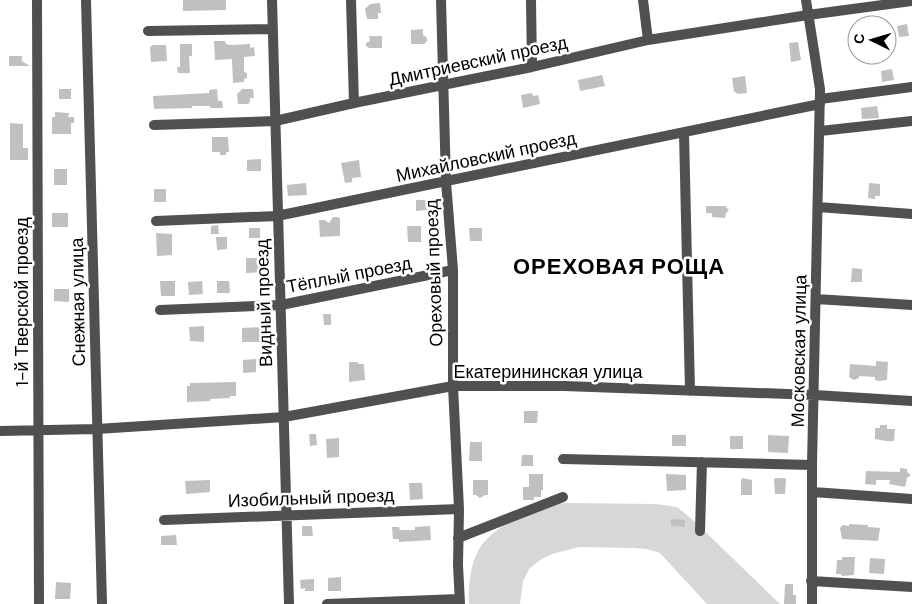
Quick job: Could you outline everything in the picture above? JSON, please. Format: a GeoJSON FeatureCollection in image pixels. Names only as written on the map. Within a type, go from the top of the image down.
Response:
{"type":"FeatureCollection","features":[{"type":"Feature","properties":{"kind":"street","name":"1-й Тверской проезд"},"geometry":{"type":"LineString","coordinates":[[37,0],[39,604]]}},
{"type":"Feature","properties":{"kind":"street","name":"Снежная улица"},"geometry":{"type":"LineString","coordinates":[[86,0],[102,604]]}},
{"type":"Feature","properties":{"kind":"street","name":"Видный проезд"},"geometry":{"type":"LineString","coordinates":[[272,0],[289,604]]}},
{"type":"Feature","properties":{"kind":"street"},"geometry":{"type":"LineString","coordinates":[[351,0],[354,103]]}},
{"type":"Feature","properties":{"kind":"street","name":"Ореховый проезд"},"geometry":{"type":"LineString","coordinates":[[441,0],[446,182],[453,270],[453,386],[458,509],[459,602]]}},
{"type":"Feature","properties":{"kind":"street"},"geometry":{"type":"LineString","coordinates":[[531,0],[532,67]]}},
{"type":"Feature","properties":{"kind":"street"},"geometry":{"type":"LineString","coordinates":[[643,0],[648,40]]}},
{"type":"Feature","properties":{"kind":"street","name":"Московская улица"},"geometry":{"type":"LineString","coordinates":[[806,0],[820,89],[815,395],[812,465],[812,604]]}},
{"type":"Feature","properties":{"kind":"street","name":"Дмитриевский проезд"},"geometry":{"type":"LineString","coordinates":[[154,125],[275,121],[532,67],[648,40],[912,1]]}},
{"type":"Feature","properties":{"kind":"street"},"geometry":{"type":"LineString","coordinates":[[148,31],[272,29]]}},
{"type":"Feature","properties":{"kind":"street","name":"Михайловский проезд"},"geometry":{"type":"LineString","coordinates":[[156,221],[277,216],[684,133],[820,101],[912,88]]}},
{"type":"Feature","properties":{"kind":"street"},"geometry":{"type":"LineString","coordinates":[[820,130],[912,121]]}},
{"type":"Feature","properties":{"kind":"street"},"geometry":{"type":"LineString","coordinates":[[684,133],[690,390]]}},
{"type":"Feature","properties":{"kind":"street"},"geometry":{"type":"LineString","coordinates":[[818,207],[912,214]]}},
{"type":"Feature","properties":{"kind":"street","name":"Тёплый проезд"},"geometry":{"type":"LineString","coordinates":[[160,310],[281,305],[453,270]]}},
{"type":"Feature","properties":{"kind":"street"},"geometry":{"type":"LineString","coordinates":[[816,299],[912,305]]}},
{"type":"Feature","properties":{"kind":"street","name":"Екатерининская улица"},"geometry":{"type":"LineString","coordinates":[[0,431],[97,429],[284,417],[453,386],[564,386],[690,390],[912,401]]}},
{"type":"Feature","properties":{"kind":"street"},"geometry":{"type":"LineString","coordinates":[[563,459],[812,465]]}},
{"type":"Feature","properties":{"kind":"street"},"geometry":{"type":"LineString","coordinates":[[700,531],[702,462]]}},
{"type":"Feature","properties":{"kind":"street"},"geometry":{"type":"LineString","coordinates":[[813,492],[912,499]]}},
{"type":"Feature","properties":{"kind":"street"},"geometry":{"type":"LineString","coordinates":[[458,538],[563,497]]}},
{"type":"Feature","properties":{"kind":"street","name":"Изобильный проезд"},"geometry":{"type":"LineString","coordinates":[[164,520],[458,509]]}},
{"type":"Feature","properties":{"kind":"street"},"geometry":{"type":"LineString","coordinates":[[812,581],[912,588]]}},
{"type":"Feature","properties":{"kind":"street"},"geometry":{"type":"LineString","coordinates":[[327,604],[459,602]]}},
{"type":"Feature","properties":{"kind":"shaded area"},"geometry":{"type":"Polygon","coordinates":[[[567,503],[656,504],[677,507],[780,604],[707,604],[660,553],[647,549],[579,547],[552,554],[540,560],[529,569],[523,581],[520,604],[469,604],[471,570],[478,551],[485,542],[494,533],[517,518],[543,508],[567,503]]]}},
{"type":"Feature","properties":{"kind":"building"},"geometry":{"type":"Polygon","coordinates":[[[183,0],[226,0],[226,10],[183,11],[183,0]]]}},
{"type":"Feature","properties":{"kind":"building"},"geometry":{"type":"Polygon","coordinates":[[[380,3],[381,13],[378,13],[378,19],[367,19],[365,9],[370,4],[380,3]]]}},
{"type":"Feature","properties":{"kind":"building"},"geometry":{"type":"Polygon","coordinates":[[[907,24],[909,36],[899,37],[897,26],[907,24]]]}},
{"type":"Feature","properties":{"kind":"building"},"geometry":{"type":"Polygon","coordinates":[[[423,29],[423,35],[427,38],[427,41],[424,44],[411,44],[411,30],[423,29]]]}},
{"type":"Feature","properties":{"kind":"building"},"geometry":{"type":"Polygon","coordinates":[[[369,36],[382,36],[382,48],[369,48],[366,46],[366,43],[370,41],[369,36]]]}},
{"type":"Feature","properties":{"kind":"building"},"geometry":{"type":"Polygon","coordinates":[[[214,41],[225,41],[226,44],[230,45],[250,44],[250,48],[254,47],[255,56],[244,57],[244,72],[247,73],[247,78],[244,79],[244,82],[233,83],[232,59],[215,60],[214,41]]]}},
{"type":"Feature","properties":{"kind":"building"},"geometry":{"type":"Polygon","coordinates":[[[798,42],[801,60],[791,62],[789,43],[798,42]]]}},
{"type":"Feature","properties":{"kind":"building"},"geometry":{"type":"Polygon","coordinates":[[[180,44],[192,44],[192,56],[189,56],[190,73],[178,73],[177,67],[180,67],[180,44]]]}},
{"type":"Feature","properties":{"kind":"building"},"geometry":{"type":"Polygon","coordinates":[[[153,45],[166,45],[167,61],[151,62],[150,47],[153,45]]]}},
{"type":"Feature","properties":{"kind":"building"},"geometry":{"type":"Polygon","coordinates":[[[9,56],[22,56],[22,61],[30,66],[9,66],[9,56]]]}},
{"type":"Feature","properties":{"kind":"building"},"geometry":{"type":"Polygon","coordinates":[[[892,69],[894,80],[882,82],[881,71],[892,69]]]}},
{"type":"Feature","properties":{"kind":"building"},"geometry":{"type":"Polygon","coordinates":[[[602,75],[605,86],[580,91],[578,80],[602,75]]]}},
{"type":"Feature","properties":{"kind":"building"},"geometry":{"type":"Polygon","coordinates":[[[745,76],[747,93],[737,94],[734,92],[732,78],[745,76]]]}},
{"type":"Feature","properties":{"kind":"building"},"geometry":{"type":"Polygon","coordinates":[[[59,89],[71,89],[71,99],[59,99],[59,89]]]}},
{"type":"Feature","properties":{"kind":"building"},"geometry":{"type":"Polygon","coordinates":[[[217,89],[218,101],[222,101],[223,108],[192,106],[192,108],[154,109],[153,96],[209,93],[209,90],[217,89]]]}},
{"type":"Feature","properties":{"kind":"building"},"geometry":{"type":"Polygon","coordinates":[[[242,89],[253,89],[254,98],[250,98],[248,104],[238,104],[237,94],[242,89]]]}},
{"type":"Feature","properties":{"kind":"building"},"geometry":{"type":"Polygon","coordinates":[[[532,93],[533,96],[538,95],[540,104],[523,108],[521,95],[532,93]]]}},
{"type":"Feature","properties":{"kind":"building"},"geometry":{"type":"Polygon","coordinates":[[[877,106],[879,118],[862,119],[861,108],[877,106]]]}},
{"type":"Feature","properties":{"kind":"building"},"geometry":{"type":"Polygon","coordinates":[[[55,112],[69,113],[68,117],[74,117],[74,123],[71,123],[71,134],[52,134],[52,117],[55,117],[55,112]]]}},
{"type":"Feature","properties":{"kind":"building"},"geometry":{"type":"Polygon","coordinates":[[[10,123],[23,124],[23,148],[28,148],[28,160],[10,160],[10,123]]]}},
{"type":"Feature","properties":{"kind":"building"},"geometry":{"type":"Polygon","coordinates":[[[212,137],[228,137],[229,152],[226,152],[226,155],[220,155],[220,152],[212,152],[212,137]]]}},
{"type":"Feature","properties":{"kind":"building"},"geometry":{"type":"Polygon","coordinates":[[[261,159],[261,171],[247,171],[247,160],[261,159]]]}},
{"type":"Feature","properties":{"kind":"building"},"geometry":{"type":"Polygon","coordinates":[[[359,160],[361,177],[352,178],[352,182],[345,183],[341,163],[359,160]]]}},
{"type":"Feature","properties":{"kind":"building"},"geometry":{"type":"Polygon","coordinates":[[[54,169],[67,169],[67,185],[54,185],[54,169]]]}},
{"type":"Feature","properties":{"kind":"building"},"geometry":{"type":"Polygon","coordinates":[[[306,183],[307,195],[288,196],[287,185],[306,183]]]}},
{"type":"Feature","properties":{"kind":"building"},"geometry":{"type":"Polygon","coordinates":[[[869,183],[880,184],[880,196],[875,196],[875,199],[868,198],[869,183]]]}},
{"type":"Feature","properties":{"kind":"building"},"geometry":{"type":"Polygon","coordinates":[[[154,189],[166,189],[166,202],[154,202],[154,189]]]}},
{"type":"Feature","properties":{"kind":"building"},"geometry":{"type":"Polygon","coordinates":[[[416,200],[426,200],[427,210],[416,211],[416,200]]]}},
{"type":"Feature","properties":{"kind":"building"},"geometry":{"type":"Polygon","coordinates":[[[706,206],[725,206],[729,210],[725,218],[712,217],[712,213],[706,213],[706,206]]]}},
{"type":"Feature","properties":{"kind":"building"},"geometry":{"type":"Polygon","coordinates":[[[52,213],[68,213],[68,227],[52,227],[52,213]]]}},
{"type":"Feature","properties":{"kind":"building"},"geometry":{"type":"Polygon","coordinates":[[[333,217],[340,219],[340,236],[320,237],[319,220],[325,220],[329,223],[333,217]]]}},
{"type":"Feature","properties":{"kind":"building"},"geometry":{"type":"Polygon","coordinates":[[[218,225],[219,234],[211,234],[211,226],[218,225]]]}},
{"type":"Feature","properties":{"kind":"building"},"geometry":{"type":"Polygon","coordinates":[[[407,226],[421,226],[421,242],[408,242],[407,226]]]}},
{"type":"Feature","properties":{"kind":"building"},"geometry":{"type":"Polygon","coordinates":[[[249,228],[260,228],[260,238],[249,238],[249,228]]]}},
{"type":"Feature","properties":{"kind":"building"},"geometry":{"type":"Polygon","coordinates":[[[469,228],[482,228],[482,241],[470,241],[469,228]]]}},
{"type":"Feature","properties":{"kind":"building"},"geometry":{"type":"Polygon","coordinates":[[[156,233],[172,234],[172,255],[157,256],[156,233]]]}},
{"type":"Feature","properties":{"kind":"building"},"geometry":{"type":"Polygon","coordinates":[[[216,237],[227,237],[227,249],[217,250],[216,237]]]}},
{"type":"Feature","properties":{"kind":"building"},"geometry":{"type":"Polygon","coordinates":[[[246,258],[265,258],[265,272],[246,273],[246,258]]]}},
{"type":"Feature","properties":{"kind":"building"},"geometry":{"type":"Polygon","coordinates":[[[852,268],[862,269],[862,282],[851,282],[852,268]]]}},
{"type":"Feature","properties":{"kind":"building"},"geometry":{"type":"Polygon","coordinates":[[[160,281],[175,281],[175,296],[161,296],[160,281]]]}},
{"type":"Feature","properties":{"kind":"building"},"geometry":{"type":"Polygon","coordinates":[[[202,281],[203,294],[189,295],[188,282],[202,281]]]}},
{"type":"Feature","properties":{"kind":"building"},"geometry":{"type":"Polygon","coordinates":[[[217,281],[229,281],[230,293],[217,293],[217,281]]]}},
{"type":"Feature","properties":{"kind":"building"},"geometry":{"type":"Polygon","coordinates":[[[54,289],[69,289],[69,302],[54,301],[54,289]]]}},
{"type":"Feature","properties":{"kind":"building"},"geometry":{"type":"Polygon","coordinates":[[[323,314],[331,314],[331,325],[324,325],[323,314]]]}},
{"type":"Feature","properties":{"kind":"building"},"geometry":{"type":"Polygon","coordinates":[[[204,326],[204,342],[190,341],[189,327],[204,326]]]}},
{"type":"Feature","properties":{"kind":"building"},"geometry":{"type":"Polygon","coordinates":[[[262,327],[263,342],[242,342],[242,328],[262,327]]]}},
{"type":"Feature","properties":{"kind":"building"},"geometry":{"type":"Polygon","coordinates":[[[256,359],[256,372],[243,373],[243,360],[256,359]]]}},
{"type":"Feature","properties":{"kind":"building"},"geometry":{"type":"Polygon","coordinates":[[[876,361],[888,362],[887,380],[878,381],[875,380],[875,377],[859,376],[859,378],[854,380],[849,377],[850,364],[876,366],[876,361]]]}},
{"type":"Feature","properties":{"kind":"building"},"geometry":{"type":"Polygon","coordinates":[[[349,362],[364,364],[365,380],[349,382],[349,362]]]}},
{"type":"Feature","properties":{"kind":"building"},"geometry":{"type":"Polygon","coordinates":[[[236,382],[236,396],[210,399],[210,401],[187,402],[187,386],[190,386],[190,383],[236,382]]]}},
{"type":"Feature","properties":{"kind":"building"},"geometry":{"type":"Polygon","coordinates":[[[524,411],[538,411],[537,423],[524,423],[524,411]]]}},
{"type":"Feature","properties":{"kind":"building"},"geometry":{"type":"Polygon","coordinates":[[[880,425],[887,425],[887,429],[895,429],[894,441],[875,439],[875,428],[880,428],[880,425]]]}},
{"type":"Feature","properties":{"kind":"building"},"geometry":{"type":"Polygon","coordinates":[[[309,434],[316,434],[317,445],[310,446],[309,434]]]}},
{"type":"Feature","properties":{"kind":"building"},"geometry":{"type":"Polygon","coordinates":[[[672,435],[686,435],[686,446],[672,446],[672,435]]]}},
{"type":"Feature","properties":{"kind":"building"},"geometry":{"type":"Polygon","coordinates":[[[768,435],[789,436],[788,453],[768,452],[768,435]]]}},
{"type":"Feature","properties":{"kind":"building"},"geometry":{"type":"Polygon","coordinates":[[[730,436],[743,436],[743,449],[730,449],[730,436]]]}},
{"type":"Feature","properties":{"kind":"building"},"geometry":{"type":"Polygon","coordinates":[[[339,438],[339,457],[327,458],[326,439],[339,438]]]}},
{"type":"Feature","properties":{"kind":"building"},"geometry":{"type":"Polygon","coordinates":[[[470,442],[482,442],[482,461],[469,461],[470,442]]]}},
{"type":"Feature","properties":{"kind":"building"},"geometry":{"type":"Polygon","coordinates":[[[522,455],[533,455],[533,466],[521,466],[522,455]]]}},
{"type":"Feature","properties":{"kind":"building"},"geometry":{"type":"Polygon","coordinates":[[[900,468],[907,469],[907,472],[911,475],[907,478],[905,487],[889,484],[890,480],[876,480],[876,485],[865,484],[866,471],[900,472],[900,468]]]}},
{"type":"Feature","properties":{"kind":"building"},"geometry":{"type":"Polygon","coordinates":[[[529,474],[543,474],[543,490],[541,490],[541,497],[534,497],[534,500],[523,500],[523,487],[529,487],[529,474]]]}},
{"type":"Feature","properties":{"kind":"building"},"geometry":{"type":"Polygon","coordinates":[[[666,474],[686,475],[686,490],[667,491],[666,474]]]}},
{"type":"Feature","properties":{"kind":"building"},"geometry":{"type":"Polygon","coordinates":[[[743,478],[752,480],[752,495],[741,495],[741,480],[743,478]]]}},
{"type":"Feature","properties":{"kind":"building"},"geometry":{"type":"Polygon","coordinates":[[[774,479],[786,479],[785,494],[775,494],[774,479]]]}},
{"type":"Feature","properties":{"kind":"building"},"geometry":{"type":"Polygon","coordinates":[[[210,480],[210,492],[186,494],[185,481],[210,480]]]}},
{"type":"Feature","properties":{"kind":"building"},"geometry":{"type":"Polygon","coordinates":[[[473,480],[488,480],[488,495],[480,498],[473,495],[473,480]]]}},
{"type":"Feature","properties":{"kind":"building"},"geometry":{"type":"Polygon","coordinates":[[[409,483],[422,483],[423,499],[410,500],[409,483]]]}},
{"type":"Feature","properties":{"kind":"building"},"geometry":{"type":"Polygon","coordinates":[[[671,519],[685,520],[685,527],[671,526],[671,519]]]}},
{"type":"Feature","properties":{"kind":"building"},"geometry":{"type":"Polygon","coordinates":[[[849,524],[880,528],[878,541],[842,539],[840,528],[843,525],[849,526],[849,524]]]}},
{"type":"Feature","properties":{"kind":"building"},"geometry":{"type":"Polygon","coordinates":[[[302,526],[312,526],[313,536],[302,536],[302,526]]]}},
{"type":"Feature","properties":{"kind":"building"},"geometry":{"type":"Polygon","coordinates":[[[430,526],[431,540],[399,542],[399,539],[393,539],[392,527],[399,527],[400,530],[415,530],[415,527],[430,526]]]}},
{"type":"Feature","properties":{"kind":"building"},"geometry":{"type":"Polygon","coordinates":[[[176,535],[177,545],[161,545],[161,536],[176,535]]]}},
{"type":"Feature","properties":{"kind":"building"},"geometry":{"type":"Polygon","coordinates":[[[842,557],[855,557],[854,575],[842,576],[841,574],[836,574],[837,560],[842,560],[842,557]]]}},
{"type":"Feature","properties":{"kind":"building"},"geometry":{"type":"Polygon","coordinates":[[[870,558],[885,559],[884,574],[869,573],[870,558]]]}},
{"type":"Feature","properties":{"kind":"building"},"geometry":{"type":"Polygon","coordinates":[[[341,577],[341,591],[328,591],[328,578],[341,577]]]}},
{"type":"Feature","properties":{"kind":"building"},"geometry":{"type":"Polygon","coordinates":[[[314,579],[314,591],[305,591],[305,588],[301,589],[300,580],[314,579]]]}},
{"type":"Feature","properties":{"kind":"building"},"geometry":{"type":"Polygon","coordinates":[[[56,582],[71,583],[70,599],[55,599],[56,582]]]}},
{"type":"Feature","properties":{"kind":"building"},"geometry":{"type":"Polygon","coordinates":[[[785,584],[793,584],[793,595],[796,595],[796,604],[784,604],[785,584]]]}},
{"type":"Feature","properties":{"kind":"district","name":"ОРЕХОВАЯ РОЩА"},"geometry":{"type":"Point","coordinates":[619,266]}}]}
